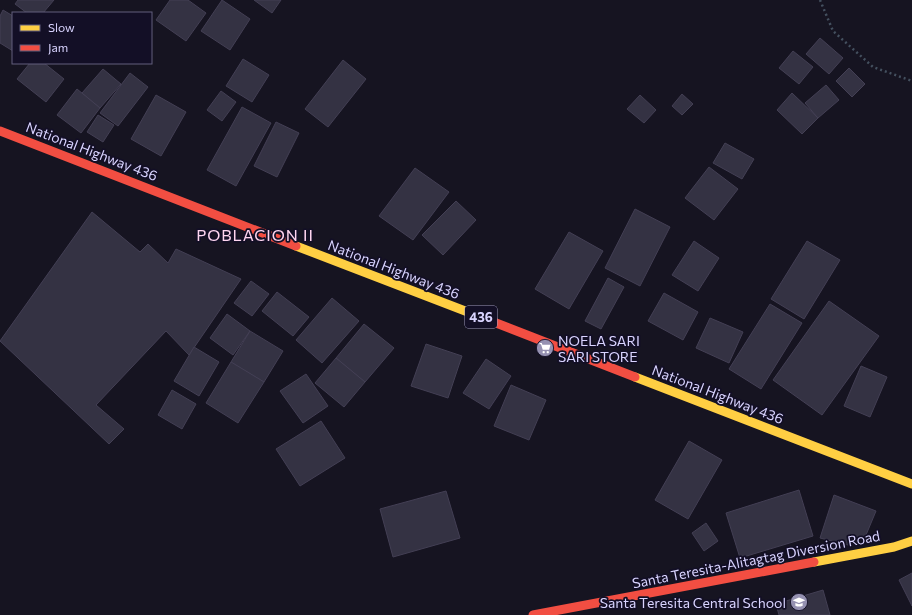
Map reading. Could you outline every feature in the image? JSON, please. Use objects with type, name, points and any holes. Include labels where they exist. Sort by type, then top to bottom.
[{"type":"main road","name":"National Highway 436","points":[[0,131],[912,484]]},
{"type":"main road","name":"Santa Teresita-Alitagtag Diversion Road","points":[[533,615],[894,547],[912,541]]},
{"type":"path","points":[[820,0],[833,31],[873,68],[912,81]]},
{"type":"building","points":[[18,0],[54,0],[44,12],[26,12],[15,4]]},
{"type":"building","points":[[170,0],[188,0],[206,13],[186,41],[156,20]]},
{"type":"building","points":[[222,0],[250,19],[230,50],[201,31]]},
{"type":"building","points":[[254,0],[281,0],[272,13]]},
{"type":"building","points":[[3,10],[12,15],[12,50],[0,43],[0,16]]},
{"type":"building","points":[[820,38],[843,58],[829,74],[806,54]]},
{"type":"building","points":[[793,51],[813,67],[799,84],[779,68]]},
{"type":"building","points":[[243,59],[269,75],[252,102],[226,86]]},
{"type":"building","points":[[343,60],[366,79],[328,127],[305,109]]},
{"type":"building","points":[[29,64],[45,64],[64,79],[46,102],[17,79]]},
{"type":"building","points":[[849,68],[865,84],[852,97],[836,81]]},
{"type":"building","points":[[103,69],[121,84],[100,108],[82,93]]},
{"type":"building","points":[[130,73],[148,87],[118,126],[100,113]]},
{"type":"building","points":[[826,85],[839,100],[818,118],[805,103]]},
{"type":"building","points":[[77,89],[100,108],[81,133],[57,115]]},
{"type":"building","points":[[221,91],[236,102],[222,121],[207,110]]},
{"type":"building","points":[[792,93],[818,118],[802,134],[777,110]]},
{"type":"building","points":[[682,94],[693,104],[682,115],[672,106]]},
{"type":"building","points":[[156,95],[186,112],[161,156],[131,139]]},
{"type":"building","points":[[640,95],[656,110],[644,123],[627,109]]},
{"type":"building","points":[[242,107],[271,123],[236,186],[207,170]]},
{"type":"building","points":[[98,115],[114,125],[103,142],[87,132]]},
{"type":"building","points":[[276,122],[299,133],[277,177],[254,166]]},
{"type":"building","points":[[725,143],[754,159],[742,179],[713,163]]},
{"type":"building","points":[[709,167],[738,189],[714,220],[685,198]]},
{"type":"building","points":[[415,168],[449,192],[413,240],[379,216]]},
{"type":"building","points":[[456,201],[476,220],[443,255],[422,235]]},
{"type":"building","points":[[635,209],[670,227],[640,286],[605,268]]},
{"type":"building","points":[[92,212],[140,252],[148,244],[168,263],[176,249],[241,279],[189,355],[166,331],[96,405],[124,429],[109,444],[0,341]]},
{"type":"building","points":[[569,232],[603,251],[569,309],[535,289]]},
{"type":"building","points":[[694,241],[719,258],[698,291],[672,275]]},
{"type":"building","points":[[807,241],[840,260],[804,319],[771,299]]},
{"type":"building","points":[[608,278],[624,287],[601,329],[585,321]]},
{"type":"building","points":[[251,281],[269,294],[252,316],[234,303]]},
{"type":"building","points":[[277,292],[309,317],[293,336],[262,311]]},
{"type":"building","points":[[664,293],[698,312],[683,340],[648,321]]},
{"type":"building","points":[[332,298],[359,321],[322,363],[296,340]]},
{"type":"building","points":[[829,301],[879,336],[822,415],[773,380]]},
{"type":"building","points":[[770,304],[802,323],[761,389],[729,369]]},
{"type":"building","points":[[227,314],[250,331],[233,355],[210,338]]},
{"type":"building","points":[[710,318],[743,332],[729,363],[696,348]]},
{"type":"building","points":[[364,324],[394,348],[365,382],[336,358]]},
{"type":"building","points":[[250,331],[283,351],[264,382],[231,362]]},
{"type":"building","points":[[426,344],[462,356],[448,398],[411,386]]},
{"type":"building","points":[[194,347],[219,362],[199,396],[174,381]]},
{"type":"building","points":[[336,358],[365,382],[344,407],[315,383]]},
{"type":"building","points":[[486,359],[511,376],[489,409],[463,393]]},
{"type":"building","points":[[231,362],[264,382],[238,423],[206,403]]},
{"type":"building","points":[[861,366],[887,377],[870,417],[844,406]]},
{"type":"building","points":[[306,374],[328,406],[303,423],[280,391]]},
{"type":"building","points":[[511,385],[546,400],[529,440],[494,426]]},
{"type":"building","points":[[172,390],[196,404],[182,429],[158,415]]},
{"type":"building","points":[[321,421],[345,458],[300,486],[276,449]]},
{"type":"building","points":[[689,441],[722,460],[688,519],[655,500]]},
{"type":"building","points":[[799,490],[813,536],[740,558],[726,513]]},
{"type":"building","points":[[446,491],[460,538],[393,557],[380,509]]},
{"type":"building","points":[[834,495],[876,511],[866,535],[848,545],[820,538]]},
{"type":"building","points":[[706,523],[718,541],[704,551],[692,533]]},
{"type":"building","points":[[912,573],[912,606],[899,580]]},
{"type":"building","points":[[823,590],[830,615],[779,615],[776,604]]},
{"type":"traffic: slow","points":[[296,246],[473,314]]},
{"type":"traffic: slow","points":[[635,377],[912,484]]},
{"type":"traffic: slow","points":[[814,562],[894,547],[912,541]]},
{"type":"traffic: jam","points":[[0,131],[296,246]]},
{"type":"traffic: jam","points":[[473,314],[635,377]]},
{"type":"traffic: jam","points":[[533,615],[814,562]]},
{"type":"place","name":"NOELA SARI SARI STORE","points":[[545,348]]},
{"type":"place","name":"Santa Teresita Central School","points":[[799,602]]},
{"type":"district","name":"POBLACION II","points":[[255,234]]}]
